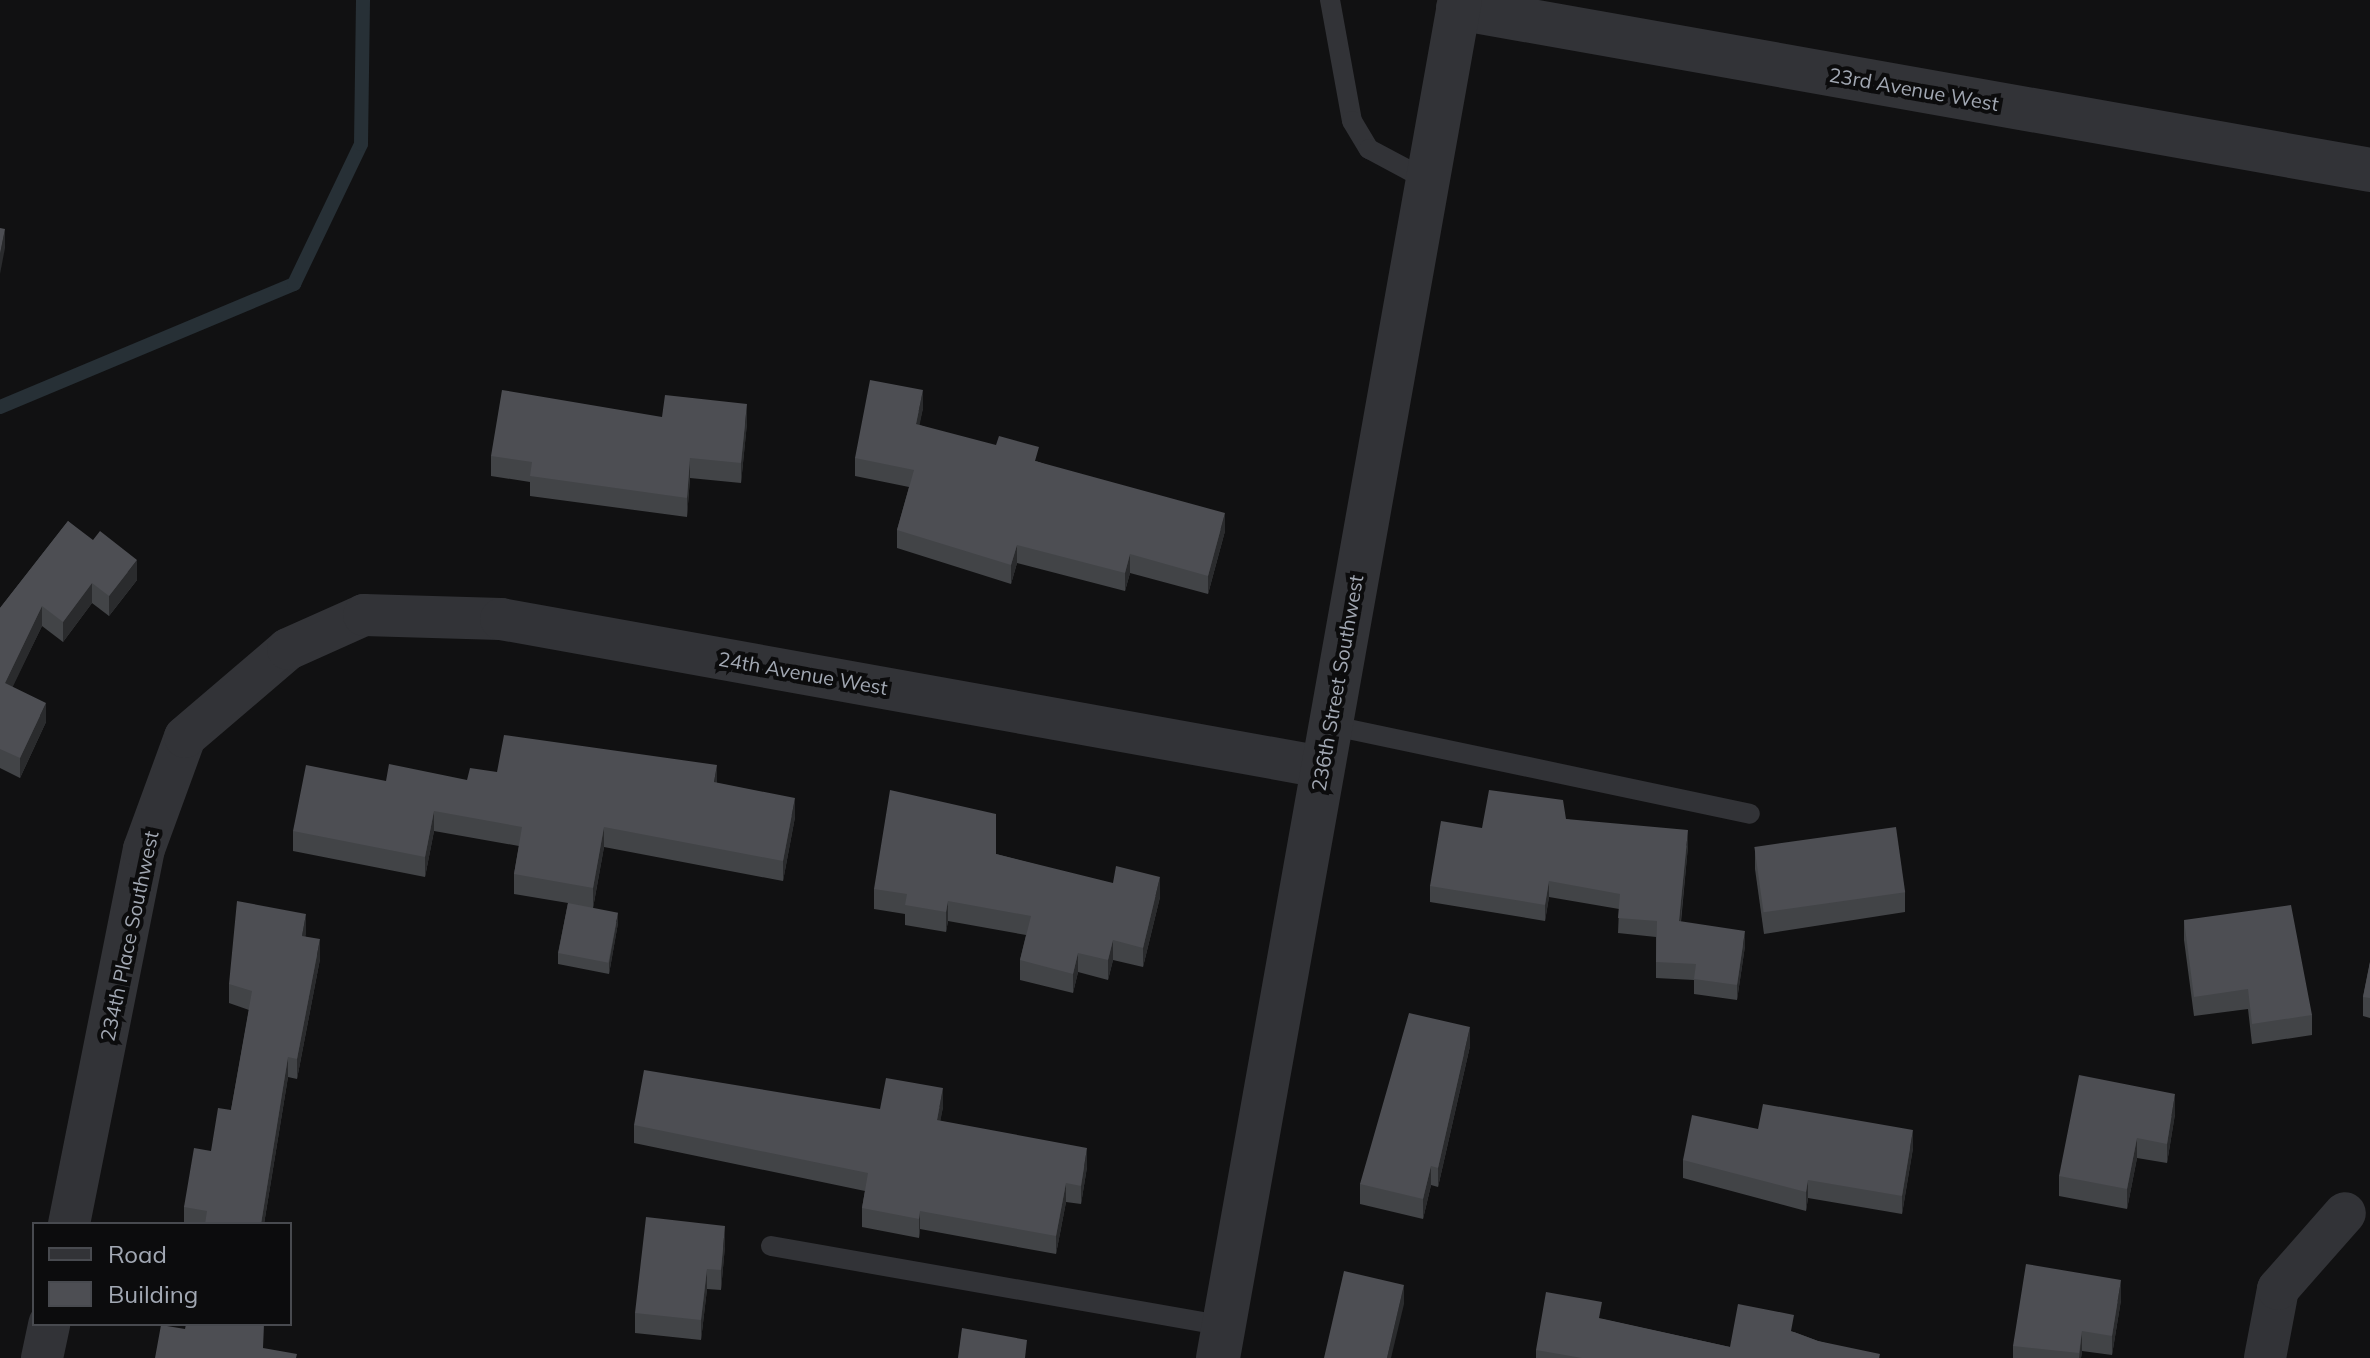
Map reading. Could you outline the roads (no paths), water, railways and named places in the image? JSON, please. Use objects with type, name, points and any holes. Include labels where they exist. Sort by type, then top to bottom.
[{"type":"street","name":"236th Street Southwest","points":[[1220,1342],[1459,4]]},
{"type":"street","name":"23rd Avenue West","points":[[1459,4],[2370,170]]},
{"type":"street","name":"24th Avenue West","points":[[288,649],[364,615],[501,619],[1322,767]]},
{"type":"street","name":"234th Place Southwest","points":[[69,1222],[144,849],[185,737],[288,649]]},
{"type":"street","points":[[2265,1358],[2278,1289],[2345,1213]]},
{"type":"street","points":[[42,1358],[49,1326]]},
{"type":"lane","points":[[1330,0],[1352,121],[1369,149],[1427,180]]},
{"type":"lane","points":[[1329,725],[1750,814]]},
{"type":"lane","points":[[771,1246],[1220,1342]]},
{"type":"waterway","points":[[0,407],[294,284],[361,144],[363,0]]}]
